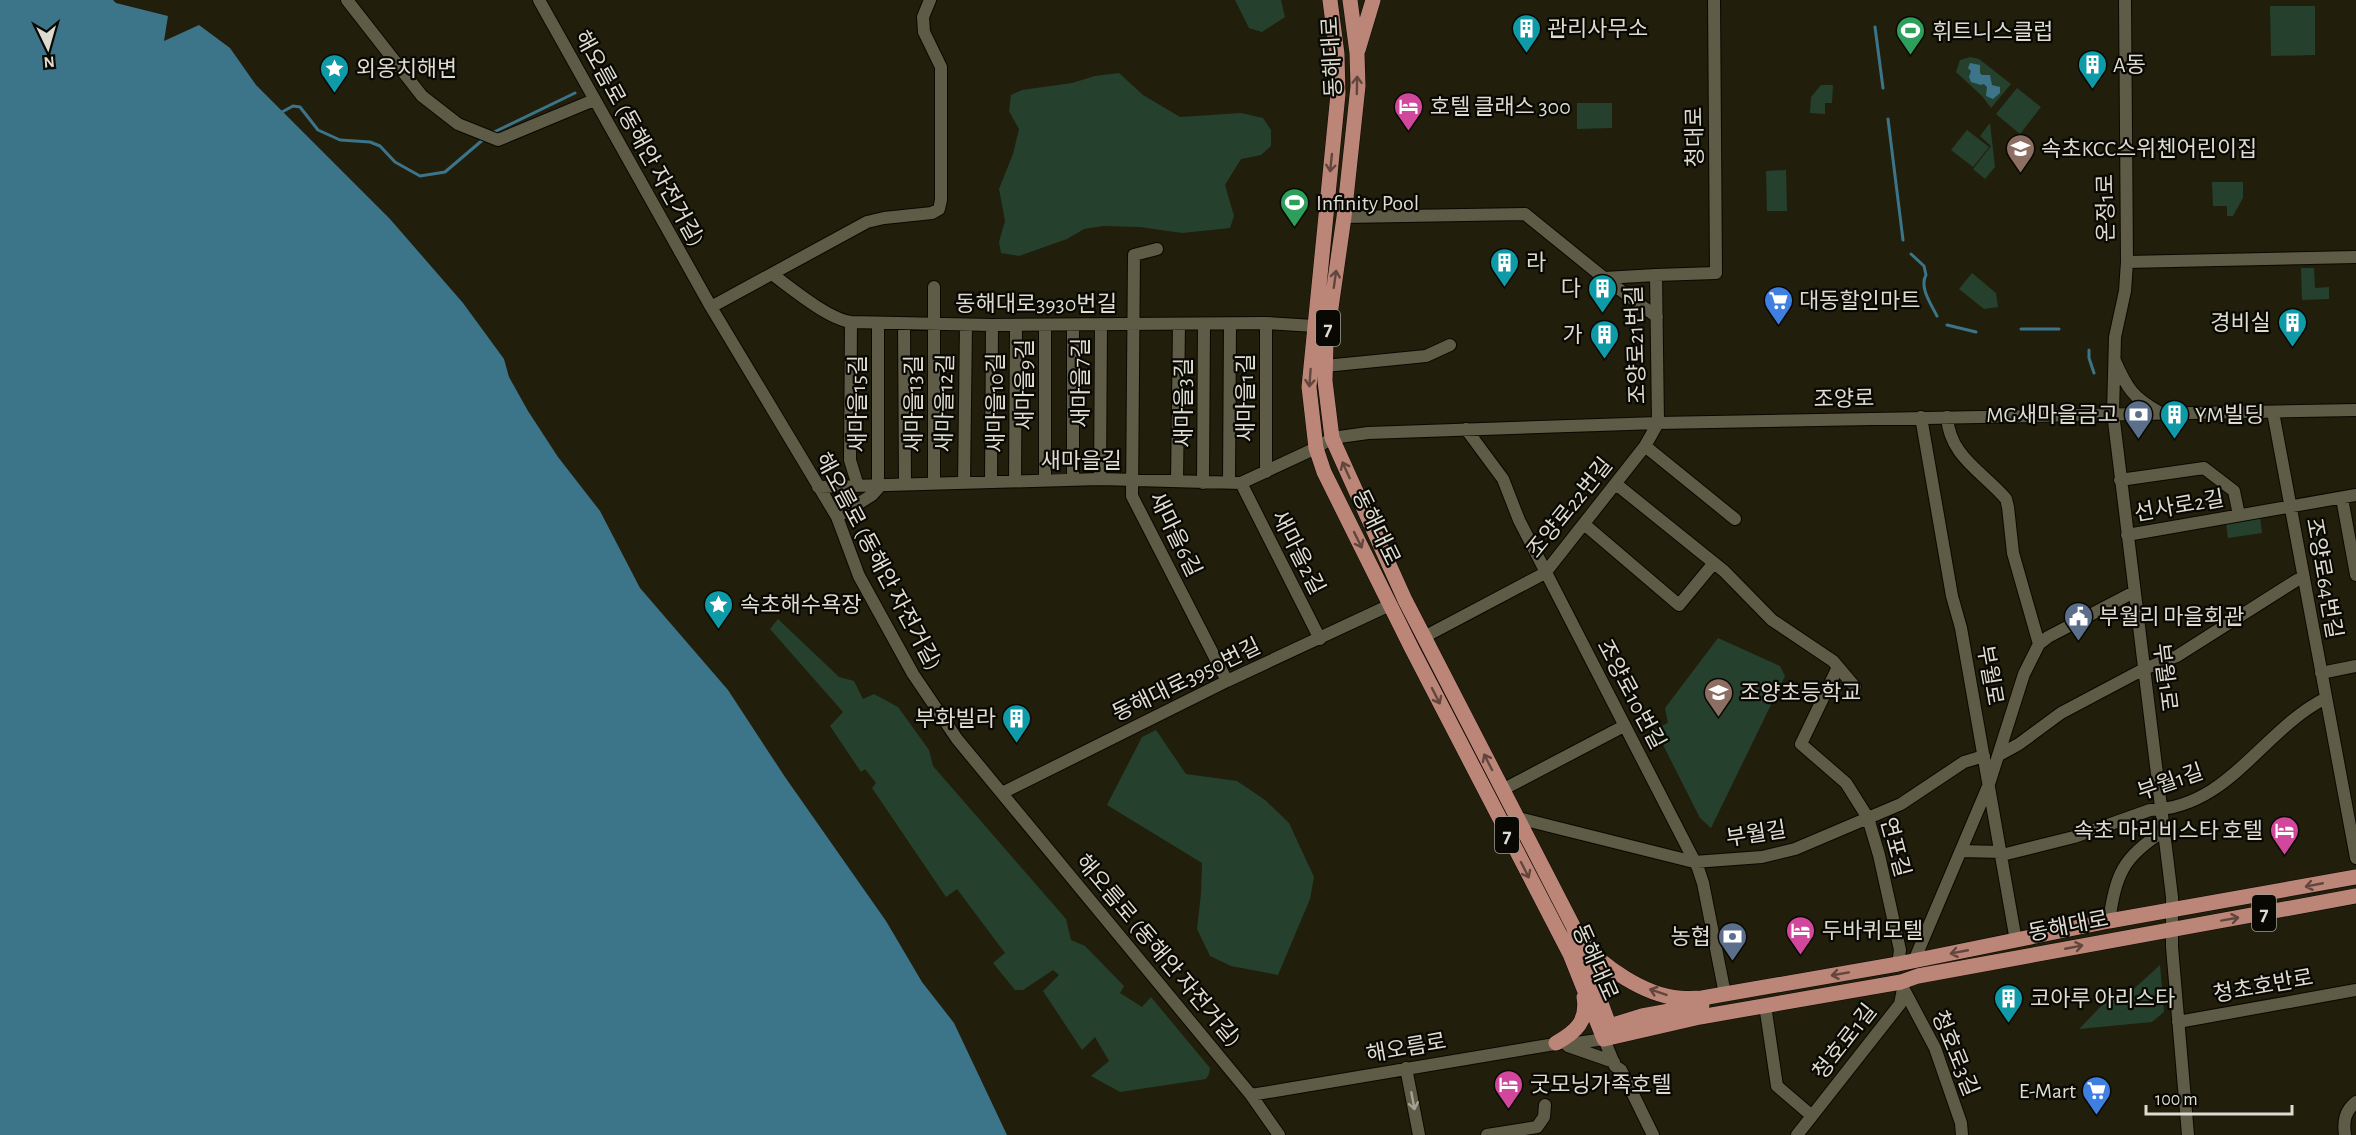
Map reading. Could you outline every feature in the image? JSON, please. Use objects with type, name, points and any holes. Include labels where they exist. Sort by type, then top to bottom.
[{"type":"main road","name":"동해대로","points":[[1330,0],[1337,54],[1338,94],[1309,387],[1316,448],[1324,472],[1390,605],[1570,954],[1607,1032]]},
{"type":"main road","name":"동해대로","points":[[1350,0],[1357,53],[1357,95],[1325,366],[1332,438],[1405,600],[1573,926],[1593,956],[1656,993],[1678,998],[1702,998],[1914,961],[2109,921],[2356,878]]},
{"type":"main road","points":[[1357,53],[1373,0]]},
{"type":"main road","points":[[1410,644],[1424,637]]},
{"type":"main road","name":"동해대로","points":[[1607,1032],[1766,1005],[1902,986],[1928,974],[2356,896]]},
{"type":"main road","name":"동해대로","points":[[1573,926],[1607,1032]]},
{"type":"main road","points":[[1898,964],[1902,986]]},
{"type":"main road","points":[[1562,1043],[1585,1016],[1583,985]]},
{"type":"main road","name":"동해대로","points":[[1607,1032],[1642,1016],[1739,998],[1777,985]]},
{"type":"street","points":[[347,0],[422,96],[458,124],[498,140],[594,100]]},
{"type":"street","name":"해오름로 (동해안 자전거길)","points":[[539,0],[711,307],[837,517],[860,576],[913,674],[957,739],[1251,1095]]},
{"type":"street","points":[[711,307],[867,222],[932,213],[939,209],[941,67],[924,32],[923,17],[930,0]]},
{"type":"street","name":"청대로","points":[[1656,275],[1716,273],[1714,0]]},
{"type":"street","name":"온정1로","points":[[2113,414],[2116,330],[2125,291],[2127,262],[2125,0]]},
{"type":"street","name":"조양로21번길","points":[[1344,217],[1525,214],[1604,278],[1656,275],[1658,423]]},
{"type":"street","name":"새마을6길","points":[[1157,249],[1134,255],[1132,496],[1227,681]]},
{"type":"street","points":[[2127,262],[2356,257]]},
{"type":"street","name":"동해대로3930번길","points":[[772,274],[826,312],[851,322],[933,325],[1266,323],[1314,327]]},
{"type":"street","points":[[1604,278],[1657,317]]},
{"type":"street","name":"새마을13길","points":[[934,287],[934,483]]},
{"type":"street","points":[[851,322],[850,460],[858,486]]},
{"type":"street","name":"새마을15길","points":[[878,322],[880,485]]},
{"type":"street","name":"새마을1길","points":[[1266,323],[1266,472]]},
{"type":"street","points":[[903,324],[905,484]]},
{"type":"street","name":"새마을7길","points":[[1100,479],[1101,324]]},
{"type":"street","points":[[1177,481],[1179,324]]},
{"type":"street","name":"새마을3길","points":[[1203,483],[1204,324]]},
{"type":"street","name":"새마을2길","points":[[1230,324],[1235,483],[1320,639]]},
{"type":"street","name":"새마을12길","points":[[964,482],[966,325]]},
{"type":"street","points":[[991,482],[992,325]]},
{"type":"street","name":"새마을10길","points":[[1015,481],[1016,325]]},
{"type":"street","name":"새마을9길","points":[[1044,480],[1045,325]]},
{"type":"street","points":[[1074,325],[1074,480]]},
{"type":"street","points":[[1325,366],[1426,356],[1450,345]]},
{"type":"street","points":[[2114,357],[2132,393],[2140,402],[2160,413]]},
{"type":"street","name":"조양로","points":[[1332,438],[1368,433],[1658,423],[2356,410]]},
{"type":"street","name":"조양로64번길","points":[[2273,412],[2326,699],[2351,804],[2356,858]]},
{"type":"street","name":"부월1로","points":[[2113,414],[2173,910],[2172,947],[2188,1135]]},
{"type":"street","name":"부월로","points":[[1921,417],[2016,941]]},
{"type":"street","points":[[1947,417],[1948,432],[1956,448],[2006,499],[2013,553],[2039,644]]},
{"type":"street","name":"조양로22번길","points":[[1424,637],[1545,573],[1645,446],[1658,423]]},
{"type":"street","name":"조양로10번길","points":[[1466,429],[1503,479],[1519,520],[1545,573],[1694,862],[1703,883],[1725,993]]},
{"type":"street","name":"새마을길","points":[[818,487],[1100,479],[1235,483],[1266,472],[1332,438]]},
{"type":"street","points":[[1645,446],[1735,519]]},
{"type":"street","name":"선사로2길","points":[[2120,480],[2204,468],[2234,490],[2240,515]]},
{"type":"street","points":[[1616,484],[1724,571],[1772,620],[1833,661],[1855,687]]},
{"type":"street","points":[[837,517],[872,495],[880,485]]},
{"type":"street","name":"선사로2길","points":[[2127,536],[2356,495]]},
{"type":"street","points":[[2342,498],[2356,575]]},
{"type":"street","points":[[1584,524],[1679,605],[1713,564]]},
{"type":"street","points":[[1999,755],[2019,744],[2061,713],[2144,669],[2177,657],[2297,580],[2304,578]]},
{"type":"street","points":[[1914,961],[1989,784],[2025,674],[2039,644],[2048,637],[2134,592]]},
{"type":"street","name":"동해대로3950번길","points":[[1002,794],[1227,681],[1390,605]]},
{"type":"street","points":[[2321,673],[2356,666]]},
{"type":"street","name":"연포길","points":[[1838,667],[1801,744],[1846,783],[1868,818],[1879,855],[1900,950],[1898,964]]},
{"type":"street","name":"부월1길","points":[[1960,851],[2001,854],[2074,837],[2150,810],[2161,810],[2190,801],[2226,782],[2260,752],[2278,731],[2326,699]]},
{"type":"street","points":[[1502,790],[1624,726]]},
{"type":"street","name":"부월길","points":[[1518,818],[1694,862],[1762,857],[1796,849],[1901,804],[1964,762],[1984,756]]},
{"type":"street","name":"부월1길","points":[[2109,921],[2114,890],[2121,870],[2140,849],[2164,831]]},
{"type":"street","name":"청호로1길","points":[[1797,1135],[1900,1004],[1902,986]]},
{"type":"street","name":"청호로3길","points":[[1902,986],[1935,1048],[1961,1124],[1962,1135]]},
{"type":"street","name":"청초호반로","points":[[2178,1022],[2356,990]]},
{"type":"street","name":"청호로1길","points":[[1766,1005],[1777,1086],[1812,1116]]},
{"type":"street","points":[[1607,1032],[1622,1063],[1617,1066]]},
{"type":"street","name":"해오름로","points":[[1251,1095],[1562,1043],[1575,1036],[1607,1032]]},
{"type":"street","points":[[1562,1043],[1617,1066],[1653,1135]]},
{"type":"street","points":[[1406,1068],[1419,1135]]},
{"type":"street","points":[[1251,1095],[1266,1123],[1266,1135]]},
{"type":"street","points":[[1251,1095],[1279,1135]]},
{"type":"street","points":[[2345,1135],[2344,1119],[2349,1108],[2356,1102]]},
{"type":"street","points":[[1487,1135],[1536,1126],[1545,1117],[1545,1105]]},
{"type":"green space","points":[[1235,0],[1281,0],[1285,17],[1262,32],[1249,28]]},
{"type":"green space","points":[[2270,6],[2315,6],[2315,55],[2271,56]]},
{"type":"green space","points":[[1970,57],[1979,59],[2011,84],[1991,108],[1982,96],[1956,72],[1960,60]]},
{"type":"green space","points":[[1119,73],[1143,95],[1180,117],[1241,113],[1263,118],[1271,130],[1271,146],[1261,155],[1241,159],[1225,185],[1234,216],[1230,228],[1182,233],[1140,227],[1103,226],[1084,229],[1067,239],[1019,256],[1001,253],[999,242],[1005,221],[999,189],[1013,154],[1019,129],[1009,111],[1011,95],[1022,90]]},
{"type":"green space","points":[[1821,85],[1833,85],[1832,103],[1825,103],[1825,114],[1810,113],[1811,97]]},
{"type":"green space","points":[[2017,88],[2041,107],[2020,134],[1996,114]]},
{"type":"green space","points":[[1577,103],[1612,103],[1612,128],[1577,129]]},
{"type":"green space","points":[[1990,123],[1995,167],[1985,179],[1973,169],[1991,146],[1980,136]]},
{"type":"green space","points":[[1967,130],[1989,147],[1973,167],[1951,150]]},
{"type":"green space","points":[[1786,170],[1787,211],[1767,211],[1766,171]]},
{"type":"green space","points":[[2212,182],[2243,182],[2243,198],[2233,216],[2227,216],[2227,206],[2213,206]]},
{"type":"green space","points":[[2301,268],[2314,268],[2315,288],[2329,287],[2329,299],[2302,300]]},
{"type":"green space","points":[[1972,273],[1996,293],[1998,307],[1984,309],[1959,289]]},
{"type":"green space","points":[[2260,517],[2262,533],[2228,538],[2226,523]]},
{"type":"green space","points":[[778,619],[839,677],[854,681],[863,699],[874,694],[898,707],[929,750],[933,766],[1066,919],[1071,940],[1085,946],[1124,986],[1120,993],[1142,1007],[1151,997],[1210,1068],[1206,1079],[1120,1092],[1091,1076],[1109,1061],[1095,1037],[1082,1050],[1043,991],[1059,975],[1053,970],[1023,990],[1015,990],[993,963],[1005,953],[957,889],[946,897],[872,788],[876,783],[865,769],[861,772],[830,726],[843,712],[770,629]]},
{"type":"green space","points":[[1718,638],[1780,666],[1785,676],[1711,828],[1700,818],[1655,729],[1668,723],[1665,708]]},
{"type":"green space","points":[[1156,730],[1186,774],[1237,781],[1265,800],[1289,823],[1314,877],[1310,899],[1278,975],[1231,966],[1210,956],[1197,929],[1202,863],[1107,805],[1142,737]]},
{"type":"green space","points":[[2160,965],[2164,1012],[2152,1022],[2079,1029],[2110,997],[2114,1000],[2125,997]]},
{"type":"water","points":[[0,0],[113,0],[116,3],[168,16],[164,41],[199,25],[230,48],[256,85],[390,219],[463,303],[504,359],[509,377],[528,411],[558,457],[600,511],[640,588],[728,690],[785,777],[886,921],[922,982],[954,1023],[1007,1135],[0,1135]]},
{"type":"water","points":[[1970,63],[1980,65],[1980,73],[1990,75],[1992,85],[2000,87],[2000,93],[1993,99],[1986,96],[1987,87],[1984,84],[1971,82],[1969,77],[1971,71],[1968,68]]},
{"type":"waterway","points":[[1875,27],[1883,88]]},
{"type":"waterway","points":[[490,134],[575,93]]},
{"type":"waterway","points":[[282,112],[293,106],[300,107],[318,130],[340,140],[370,142],[380,146],[395,162],[420,176],[445,172],[485,138]]},
{"type":"waterway","points":[[1888,119],[1903,240]]},
{"type":"waterway","points":[[1911,254],[1924,266],[1925,290],[1937,316]]},
{"type":"waterway","points":[[1947,325],[1976,332]]},
{"type":"waterway","points":[[2021,329],[2059,329]]},
{"type":"waterway","points":[[2089,350],[2094,373]]},
{"type":"place","name":"관리사무소","points":[[1526,54]]},
{"type":"place","name":"휘트니스클럽","points":[[1911,56]]},
{"type":"place","name":"A동","points":[[2092,90]]},
{"type":"place","name":"외옹치해변","points":[[335,94]]},
{"type":"place","name":"호텔 클래스 300","points":[[1409,132]]},
{"type":"place","name":"속초KCC스위첸어린이집","points":[[2020,174]]},
{"type":"place","name":"Infinity Pool","points":[[1295,228]]},
{"type":"place","name":"라","points":[[1505,288]]},
{"type":"place","name":"다","points":[[1602,314]]},
{"type":"place","name":"대동할인마트","points":[[1778,326]]},
{"type":"place","name":"경비실","points":[[2292,348]]},
{"type":"place","name":"가","points":[[1604,360]]},
{"type":"place","name":"MG새마을금고","points":[[2139,440]]},
{"type":"place","name":"YM빌딩","points":[[2174,440]]},
{"type":"place","name":"속초해수욕장","points":[[719,630]]},
{"type":"place","name":"부월리 마을회관","points":[[2078,642]]},
{"type":"place","name":"조양초등학교","points":[[1719,718]]},
{"type":"place","name":"부화빌라","points":[[1017,744]]},
{"type":"place","name":"속초 마리비스타 호텔","points":[[2284,856]]},
{"type":"place","name":"두바퀴모텔","points":[[1801,956]]},
{"type":"place","name":"농협","points":[[1732,962]]},
{"type":"place","name":"코아루 아리스타","points":[[2009,1024]]},
{"type":"place","name":"굿모닝가족호텔","points":[[1509,1110]]},
{"type":"place","name":"E-Mart","points":[[2097,1116]]}]
